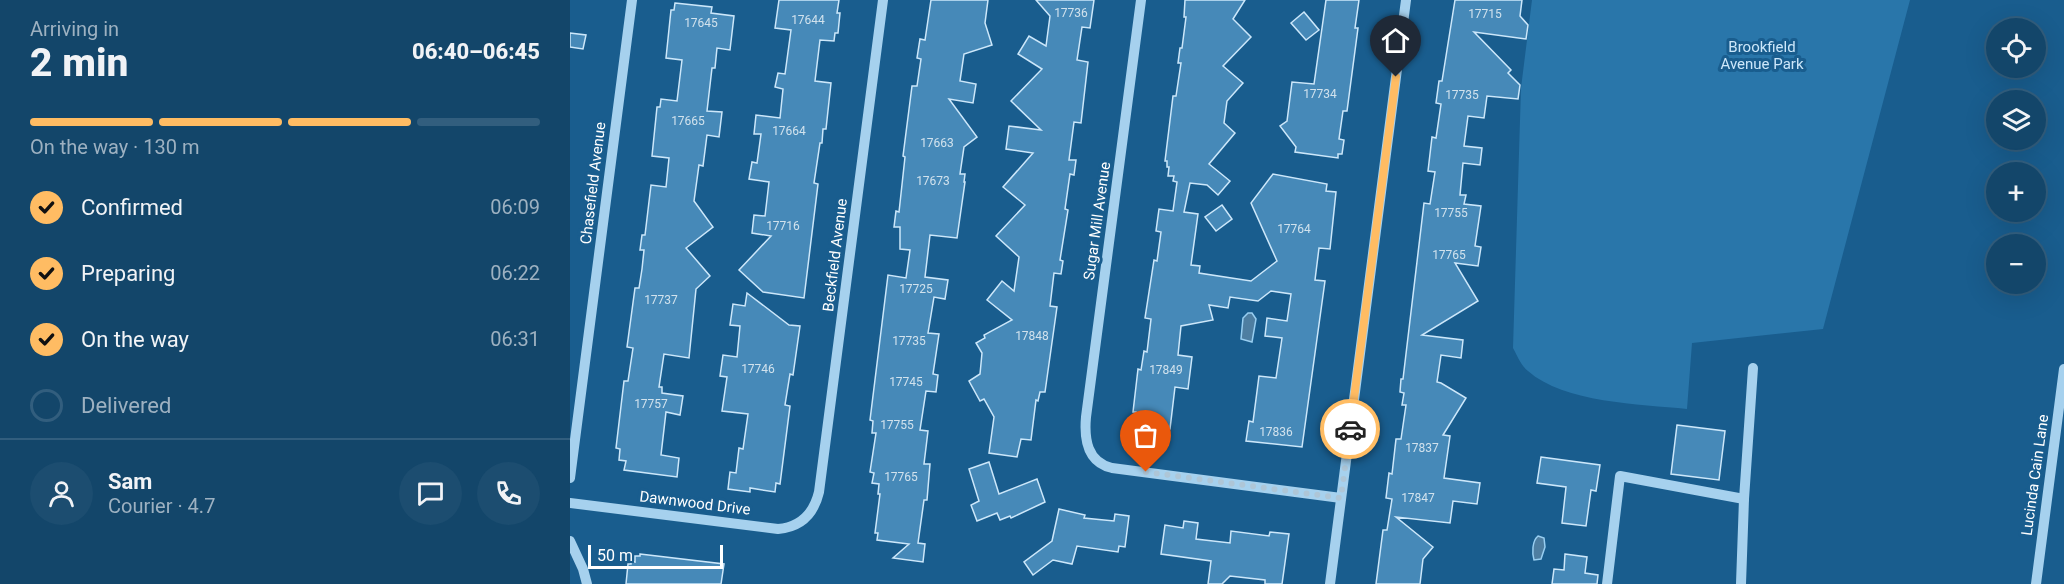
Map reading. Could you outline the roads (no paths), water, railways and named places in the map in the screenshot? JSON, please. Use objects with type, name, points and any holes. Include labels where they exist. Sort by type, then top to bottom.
[{"type":"street","name":"Chasefield Avenue","points":[[570,478],[632,0]]},
{"type":"street","name":"Beckfield Avenue","points":[[812,512],[819,492],[883,0]]},
{"type":"street","name":"Sugar Mill Avenue","points":[[1141,0],[1086,417],[1087,446],[1098,463],[1112,468],[1341,498]]},
{"type":"street","points":[[1330,584],[1406,0]]},
{"type":"street","points":[[1741,584],[1753,368]]},
{"type":"street","name":"Lucinda Cain Lane","points":[[2036,584],[2064,369]]},
{"type":"street","points":[[1606,584],[1620,476],[1744,499]]},
{"type":"street","name":"Dawnwood Drive","points":[[570,502],[778,528],[795,525],[812,512]]},
{"type":"street","points":[[570,541],[587,584]]},
{"type":"park label","name":"Brookfield Avenue Park","points":[[1762,56]]}]
